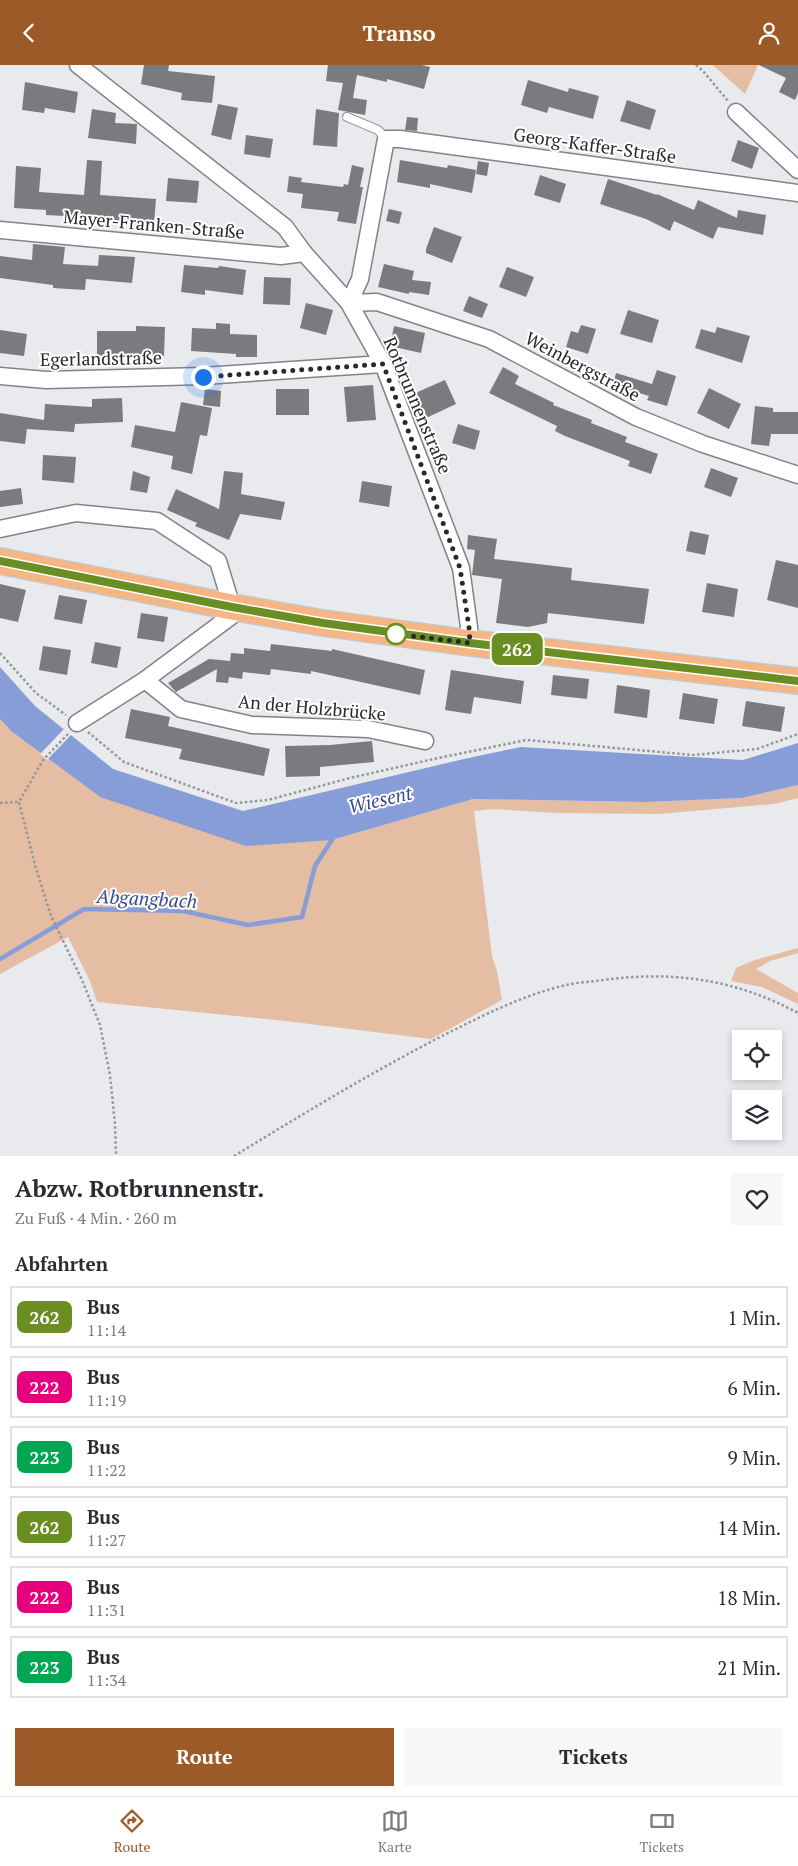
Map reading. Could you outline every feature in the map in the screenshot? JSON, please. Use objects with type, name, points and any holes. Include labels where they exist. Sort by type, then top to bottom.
[{"type":"main road","points":[[0,561],[236,608],[323,623],[470,643],[798,681]]},
{"type":"street","name":"Rotbrunnenstraße","points":[[78,65],[285,227],[304,253],[349,303],[383,364],[460,568],[470,643]]},
{"type":"street","points":[[736,112],[798,170]]},
{"type":"street","points":[[349,303],[360,279],[386,139]]},
{"type":"street","name":"Georg-Kaffer-Straße","points":[[386,139],[798,193]]},
{"type":"street","name":"Mayer-Franken-Straße","points":[[0,230],[281,256],[304,253]]},
{"type":"street","name":"Weinbergstraße","points":[[349,303],[377,302],[489,339],[636,417],[703,444],[798,475]]},
{"type":"street","name":"Egerlandstraße","points":[[0,376],[46,380],[203,377],[383,364]]},
{"type":"street","points":[[0,529],[76,513],[157,521],[218,561],[236,608],[146,680],[74,727]]},
{"type":"street","name":"An der Holzbrücke","points":[[146,680],[181,709],[252,725],[368,729],[425,741]]},
{"type":"lane","points":[[347,117],[378,130],[386,139]]},
{"type":"path","points":[[696,65],[736,112]]},
{"type":"path","points":[[0,653],[36,693],[74,727],[124,762],[236,803],[268,800],[350,778],[527,740],[692,755],[756,749],[798,734]]},
{"type":"path","points":[[74,727],[43,760],[19,802],[35,865],[51,916],[64,939],[82,979],[100,1025],[110,1075],[116,1156]]},
{"type":"path","points":[[0,803],[19,802]]},
{"type":"path","points":[[234,1156],[358,1080],[497,1009],[563,985],[627,976],[694,977],[743,989],[798,1013]]},
{"type":"shaded area","points":[[713,65],[758,65],[745,94]]},
{"type":"shaded area","points":[[0,719],[11,731],[100,797],[332,840],[473,799],[645,802],[742,798],[798,785],[798,798],[774,804],[659,814],[557,813],[494,809],[474,811],[492,956],[497,971],[502,1000],[431,1039],[277,1020],[97,1002],[90,981],[68,937],[0,974]]},
{"type":"shaded area","points":[[798,948],[798,953],[770,961],[756,969],[798,993],[798,1004],[762,987],[731,981],[736,968],[755,960]]},
{"type":"water","name":"Wiesent","points":[[0,667],[35,706],[113,769],[243,811],[521,747],[743,760],[798,743],[798,785],[742,798],[645,802],[473,799],[332,840],[246,846],[100,797],[11,731],[0,719]]},
{"type":"pier","points":[[64,729],[71,735],[47,760],[40,754]]},
{"type":"building","points":[[144,65],[169,65],[168,71],[215,76],[212,103],[181,100],[182,93],[141,84]]},
{"type":"building","points":[[328,65],[422,65],[430,67],[424,89],[387,79],[387,82],[357,75],[353,98],[367,100],[365,115],[338,110],[343,83],[326,81]]},
{"type":"building","points":[[759,65],[798,65],[798,93],[795,100],[779,92],[786,78]]},
{"type":"building","points":[[528,80],[568,92],[569,88],[599,96],[593,119],[549,107],[547,113],[521,105]]},
{"type":"building","points":[[25,82],[78,92],[75,113],[45,108],[44,113],[22,110]]},
{"type":"building","points":[[627,100],[656,110],[650,130],[620,121]]},
{"type":"building","points":[[218,104],[238,108],[231,140],[211,135]]},
{"type":"building","points":[[92,109],[116,113],[115,123],[137,124],[136,144],[88,138]]},
{"type":"building","points":[[316,109],[339,113],[337,147],[313,145]]},
{"type":"building","points":[[407,117],[418,118],[417,131],[405,130]]},
{"type":"building","points":[[246,135],[273,139],[270,158],[244,154]]},
{"type":"building","points":[[738,140],[759,148],[752,169],[731,161]]},
{"type":"building","points":[[87,160],[102,161],[100,195],[156,199],[154,224],[46,215],[46,210],[14,208],[16,166],[41,168],[39,192],[84,195]]},
{"type":"building","points":[[400,160],[447,168],[448,165],[476,170],[472,193],[430,184],[430,188],[397,182]]},
{"type":"building","points":[[478,161],[489,163],[487,176],[476,174]]},
{"type":"building","points":[[352,165],[364,168],[360,187],[363,187],[356,224],[337,221],[339,212],[301,208],[303,194],[287,192],[289,176],[302,178],[301,182],[343,187],[344,184],[348,185]]},
{"type":"building","points":[[540,175],[566,184],[560,203],[534,195]]},
{"type":"building","points":[[168,178],[199,181],[197,203],[166,201]]},
{"type":"building","points":[[608,179],[657,194],[694,210],[698,200],[737,218],[738,210],[766,215],[763,235],[718,227],[713,239],[674,221],[670,231],[646,219],[600,204]]},
{"type":"building","points":[[389,209],[402,212],[399,224],[386,221]]},
{"type":"building","points":[[434,227],[462,237],[452,263],[426,253]]},
{"type":"building","points":[[33,244],[65,247],[63,264],[98,266],[99,255],[135,257],[132,283],[86,279],[85,290],[53,288],[53,285],[0,278],[0,256],[32,260]]},
{"type":"building","points":[[384,264],[414,271],[412,280],[431,282],[429,295],[409,292],[409,294],[378,287]]},
{"type":"building","points":[[184,265],[218,268],[219,266],[246,270],[243,295],[205,290],[205,295],[181,292]]},
{"type":"building","points":[[507,267],[534,277],[526,297],[499,287]]},
{"type":"building","points":[[264,277],[291,278],[290,305],[263,304]]},
{"type":"building","points":[[469,296],[488,304],[482,318],[463,311]]},
{"type":"building","points":[[306,303],[333,310],[326,335],[300,328]]},
{"type":"building","points":[[628,310],[659,320],[652,343],[620,334]]},
{"type":"building","points":[[216,323],[230,324],[230,334],[257,335],[257,357],[236,357],[236,354],[191,351],[192,328],[216,329]]},
{"type":"building","points":[[581,325],[596,329],[588,354],[566,347],[571,331],[578,333]]},
{"type":"building","points":[[136,326],[165,327],[164,356],[125,354],[125,358],[97,358],[97,331],[136,331]]},
{"type":"building","points":[[394,326],[425,333],[421,353],[390,346]]},
{"type":"building","points":[[717,327],[750,336],[742,363],[695,348],[701,329],[715,333]]},
{"type":"building","points":[[0,330],[27,334],[24,356],[0,353]]},
{"type":"building","points":[[503,367],[519,376],[515,384],[554,403],[553,405],[592,420],[591,423],[627,437],[625,442],[658,454],[651,474],[628,466],[630,461],[555,431],[557,426],[489,393]]},
{"type":"building","points":[[657,370],[676,376],[667,406],[647,400],[649,396],[613,385],[616,373],[652,384]]},
{"type":"building","points":[[445,380],[456,404],[424,419],[413,394]]},
{"type":"building","points":[[373,385],[376,420],[347,422],[344,387]]},
{"type":"building","points":[[709,388],[741,404],[729,429],[697,413]]},
{"type":"building","points":[[205,389],[221,391],[220,407],[203,405]]},
{"type":"building","points":[[276,389],[309,389],[309,415],[276,415]]},
{"type":"building","points":[[122,398],[123,422],[75,424],[74,432],[27,429],[25,444],[0,441],[0,413],[44,420],[45,404],[92,407],[92,399]]},
{"type":"building","points":[[181,402],[212,408],[207,436],[200,435],[192,474],[171,469],[173,456],[131,447],[135,425],[175,432]]},
{"type":"building","points":[[755,406],[773,408],[773,412],[798,412],[798,434],[771,434],[769,446],[751,444]]},
{"type":"building","points":[[458,424],[480,431],[475,450],[452,443]]},
{"type":"building","points":[[43,455],[76,457],[74,483],[42,480]]},
{"type":"building","points":[[711,468],[738,478],[731,497],[704,487]]},
{"type":"building","points":[[133,471],[150,477],[147,493],[130,490]]},
{"type":"building","points":[[224,471],[243,473],[241,494],[285,502],[281,520],[240,514],[229,540],[195,526],[197,523],[167,510],[176,489],[219,509]]},
{"type":"building","points":[[362,481],[392,486],[389,507],[359,502]]},
{"type":"building","points":[[21,488],[23,504],[0,507],[0,491]]},
{"type":"building","points":[[690,531],[709,535],[705,555],[686,551]]},
{"type":"building","points":[[468,535],[497,539],[494,559],[572,568],[571,580],[649,589],[644,624],[548,613],[547,623],[528,627],[496,623],[502,579],[472,575],[475,550],[467,549]]},
{"type":"building","points":[[776,560],[798,565],[798,608],[767,600]]},
{"type":"building","points":[[707,583],[738,589],[734,617],[702,612]]},
{"type":"building","points":[[0,584],[26,590],[18,622],[0,618]]},
{"type":"building","points":[[59,595],[87,600],[82,624],[54,619]]},
{"type":"building","points":[[141,613],[168,617],[164,642],[137,638]]},
{"type":"building","points":[[95,642],[121,647],[117,668],[91,663]]},
{"type":"building","points":[[271,644],[332,651],[332,649],[425,670],[420,695],[311,671],[311,674],[271,669],[270,675],[243,672],[242,679],[229,677],[228,683],[216,682],[217,669],[176,692],[168,683],[209,659],[230,661],[231,653],[244,654],[244,648],[270,651]]},
{"type":"building","points":[[43,646],[71,650],[67,675],[39,670]]},
{"type":"building","points":[[451,670],[524,681],[521,704],[474,697],[471,714],[445,710]]},
{"type":"building","points":[[553,675],[589,679],[587,699],[551,695]]},
{"type":"building","points":[[617,685],[650,690],[647,718],[614,713]]},
{"type":"building","points":[[683,693],[718,699],[714,724],[679,719]]},
{"type":"building","points":[[746,701],[785,707],[781,732],[742,726]]},
{"type":"building","points":[[131,709],[170,717],[168,726],[270,749],[264,776],[179,759],[182,749],[125,738]]},
{"type":"building","points":[[372,741],[374,762],[320,767],[320,776],[286,777],[285,746],[330,745]]},
{"type":"waterway","name":"Abgangbach","points":[[0,959],[84,909],[183,911],[248,925],[302,917],[315,866],[335,835]]},
{"type":"bus line","name":"262","points":[[0,561],[323,623],[470,643],[798,681]]},
{"type":"route","points":[[203,377],[383,364],[460,568],[470,643],[396,634]]}]
